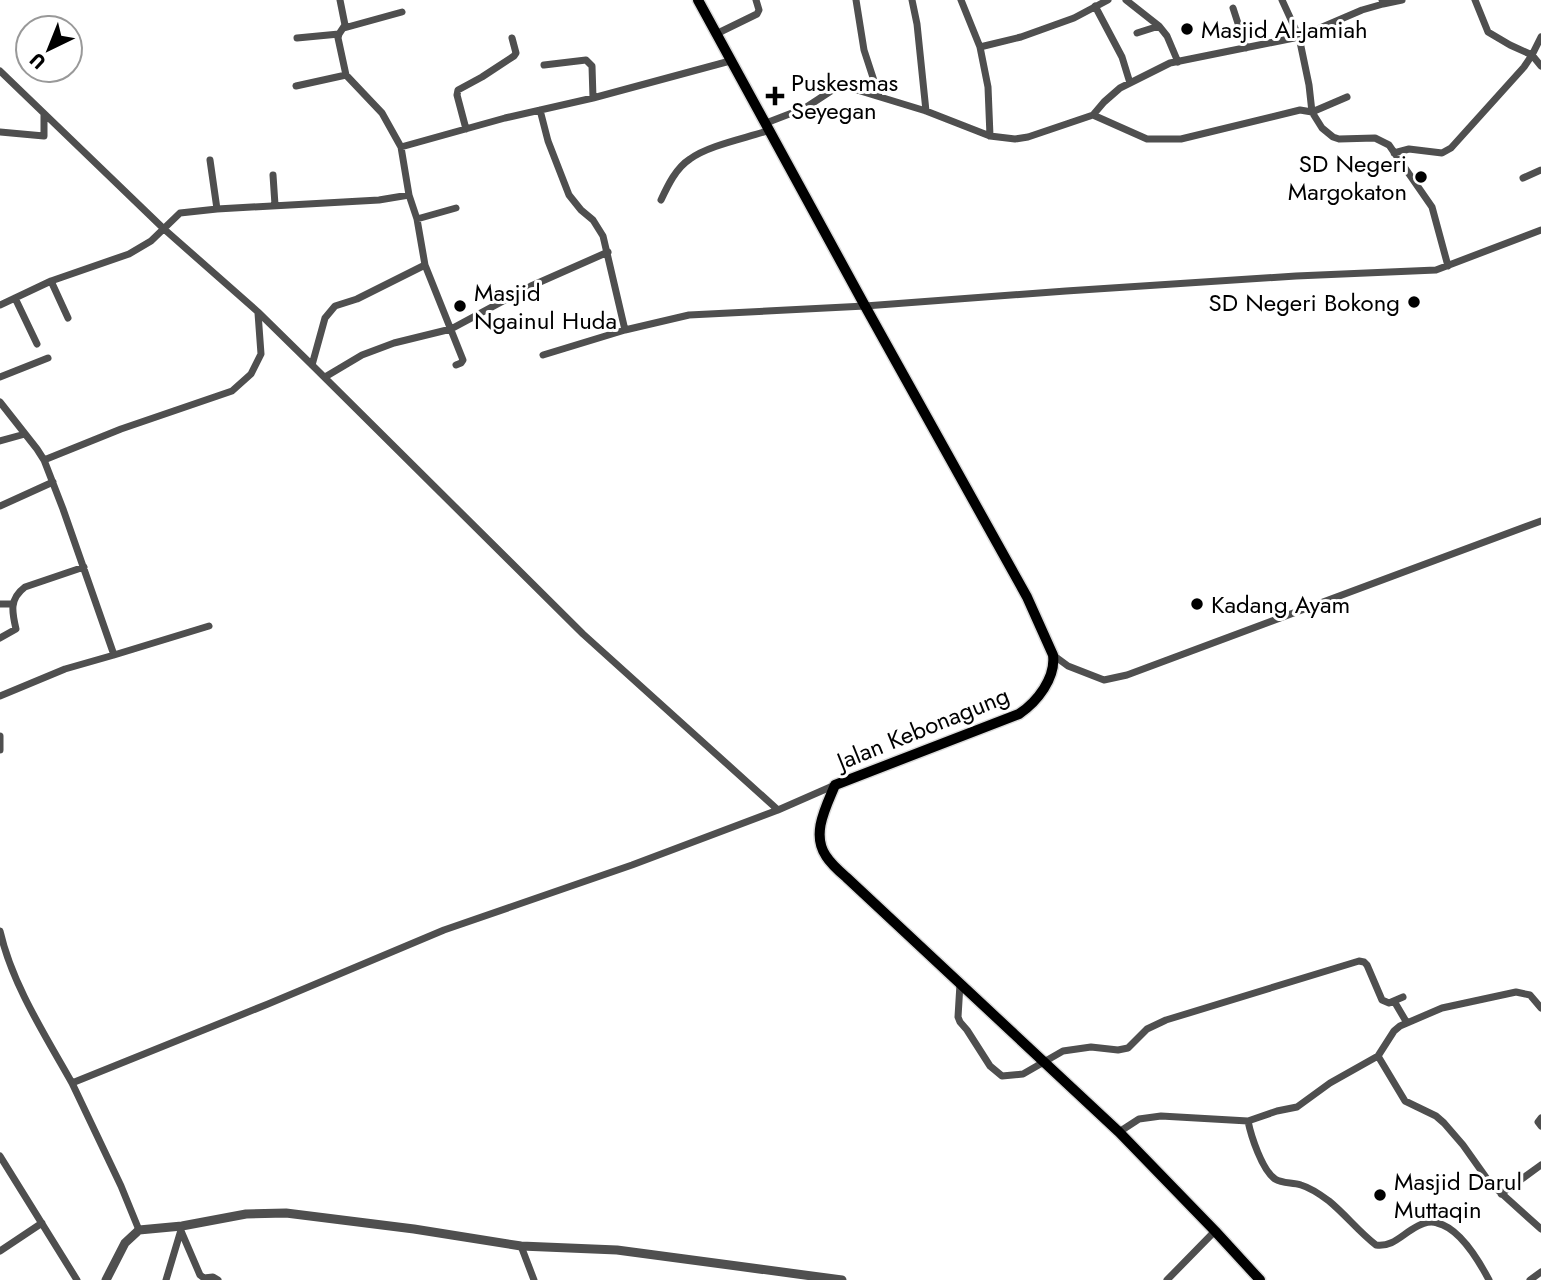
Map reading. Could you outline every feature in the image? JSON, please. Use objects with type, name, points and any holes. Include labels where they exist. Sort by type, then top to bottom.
[{"type":"main road","points":[[698,0],[1027,597],[1053,655]]},
{"type":"main road","name":"Jalan Kebonagung","points":[[1053,655],[1054,662],[1048,681],[1031,705],[1019,714],[835,785],[821,820],[824,854],[1119,1132],[1260,1280]]},
{"type":"street","points":[[340,0],[345,25],[340,46],[346,75],[382,113],[401,147],[425,265],[463,360],[456,365]]},
{"type":"street","points":[[716,34],[757,15],[759,10],[756,0]]},
{"type":"street","points":[[856,0],[864,50],[879,96]]},
{"type":"street","points":[[912,0],[926,111]]},
{"type":"street","points":[[961,0],[980,47],[988,87],[990,135]]},
{"type":"street","points":[[980,47],[1074,18],[1108,0]]},
{"type":"street","points":[[1126,0],[1159,26],[1167,36],[1178,62]]},
{"type":"street","points":[[1282,0],[1299,37],[1312,111],[1318,124],[1339,139],[1375,138],[1385,142],[1432,207],[1448,265]]},
{"type":"street","points":[[661,200],[670,182],[689,159],[768,127],[838,87],[850,87],[879,96],[990,135],[1022,139],[1093,115],[1120,88],[1170,63],[1299,37],[1382,2],[1402,0]]},
{"type":"street","points":[[1475,0],[1489,32],[1532,55],[1541,66]]},
{"type":"street","points":[[1095,6],[1122,57],[1130,83]]},
{"type":"street","points":[[1233,8],[1246,48]]},
{"type":"street","points":[[297,38],[342,31],[402,12]]},
{"type":"street","points":[[1137,33],[1159,26]]},
{"type":"street","points":[[1395,153],[1409,149],[1437,154],[1447,151],[1524,67],[1541,37]]},
{"type":"street","points":[[466,129],[458,90],[482,78],[514,56],[516,53],[512,38]]},
{"type":"street","points":[[544,65],[586,60],[592,66],[593,98]]},
{"type":"street","points":[[401,147],[730,61]]},
{"type":"street","points":[[0,71],[164,229],[258,312],[583,634],[778,810]]},
{"type":"street","points":[[296,86],[346,75]]},
{"type":"street","points":[[1093,115],[1147,139],[1181,139],[1300,110],[1312,111],[1347,97]]},
{"type":"street","points":[[540,110],[548,141],[569,195],[593,220],[603,236],[625,330]]},
{"type":"street","points":[[0,132],[44,136],[44,114]]},
{"type":"street","points":[[210,160],[217,209]]},
{"type":"street","points":[[1523,178],[1541,170]]},
{"type":"street","points":[[273,175],[275,205]]},
{"type":"street","points":[[0,305],[51,281],[129,254],[151,241],[180,214],[217,209],[379,200],[409,195]]},
{"type":"street","points":[[417,219],[456,208]]},
{"type":"street","points":[[543,355],[689,314],[865,306],[1296,276],[1436,270],[1541,230]]},
{"type":"street","points":[[325,377],[362,355],[394,343],[451,329],[531,286],[608,252]]},
{"type":"street","points":[[312,365],[325,318],[335,306],[357,299],[425,265]]},
{"type":"street","points":[[51,281],[68,318]]},
{"type":"street","points":[[15,298],[37,344]]},
{"type":"street","points":[[44,460],[121,429],[232,391],[251,374],[261,354],[258,312]]},
{"type":"street","points":[[0,377],[48,358]]},
{"type":"street","points":[[0,402],[44,460],[114,654]]},
{"type":"street","points":[[0,440],[25,434]]},
{"type":"street","points":[[0,506],[53,482]]},
{"type":"street","points":[[1053,655],[1068,666],[1104,680],[1127,675],[1541,522]]},
{"type":"street","points":[[0,638],[17,633],[12,604],[25,587],[84,568]]},
{"type":"street","points":[[0,604],[12,604]]},
{"type":"street","points":[[0,696],[65,669],[209,626]]},
{"type":"street","points":[[0,736],[0,750]]},
{"type":"street","points":[[72,1083],[444,930],[632,865],[778,810],[835,785]]},
{"type":"street","points":[[0,931],[3,958],[72,1083],[121,1185],[139,1230]]},
{"type":"street","points":[[960,984],[958,1020],[983,1057],[999,1074],[1007,1077],[1028,1072],[1063,1051],[1091,1047],[1118,1050],[1128,1048],[1153,1025],[1359,961],[1367,965],[1382,1000],[1389,1003],[1403,997]]},
{"type":"street","points":[[1119,1132],[1139,1119],[1160,1116],[1248,1121],[1297,1107],[1330,1083],[1378,1056],[1400,1026],[1442,1008],[1516,992],[1530,995],[1541,1007]]},
{"type":"street","points":[[1394,1001],[1407,1023]]},
{"type":"street","points":[[1378,1056],[1405,1101],[1436,1116],[1444,1123],[1501,1194],[1541,1229]]},
{"type":"street","points":[[1541,1118],[1538,1122],[1541,1126]]},
{"type":"street","points":[[1248,1121],[1255,1146],[1273,1178],[1312,1190],[1342,1213],[1376,1245],[1390,1244],[1427,1222],[1437,1223],[1454,1232],[1464,1242],[1489,1280]]},
{"type":"street","points":[[0,1156],[77,1280]]},
{"type":"street","points":[[1501,1194],[1541,1165]]},
{"type":"street","points":[[106,1280],[125,1243],[139,1230],[181,1228],[246,1214],[286,1213],[521,1246],[617,1250],[842,1280]]},
{"type":"street","points":[[0,1251],[42,1223]]},
{"type":"street","points":[[166,1280],[181,1228]]},
{"type":"street","points":[[181,1228],[200,1275],[218,1280]]},
{"type":"street","points":[[1167,1280],[1215,1231]]},
{"type":"street","points":[[521,1246],[534,1280]]},
{"type":"street","points":[[1530,1280],[1541,1272]]},
{"type":"place","name":"Masjid Al-Jamiah","points":[[1187,29]]},
{"type":"place","name":"Puskesmas Seyegan","points":[[775,96]]},
{"type":"place","name":"SD Negeri Margokaton","points":[[1421,177]]},
{"type":"place","name":"SD Negeri Bokong","points":[[1414,302]]},
{"type":"place","name":"Masjid Ngainul Huda","points":[[460,306]]},
{"type":"place","name":"Kadang Ayam","points":[[1197,604]]},
{"type":"place","name":"Masjid Darul Muttaqin","points":[[1380,1195]]}]
